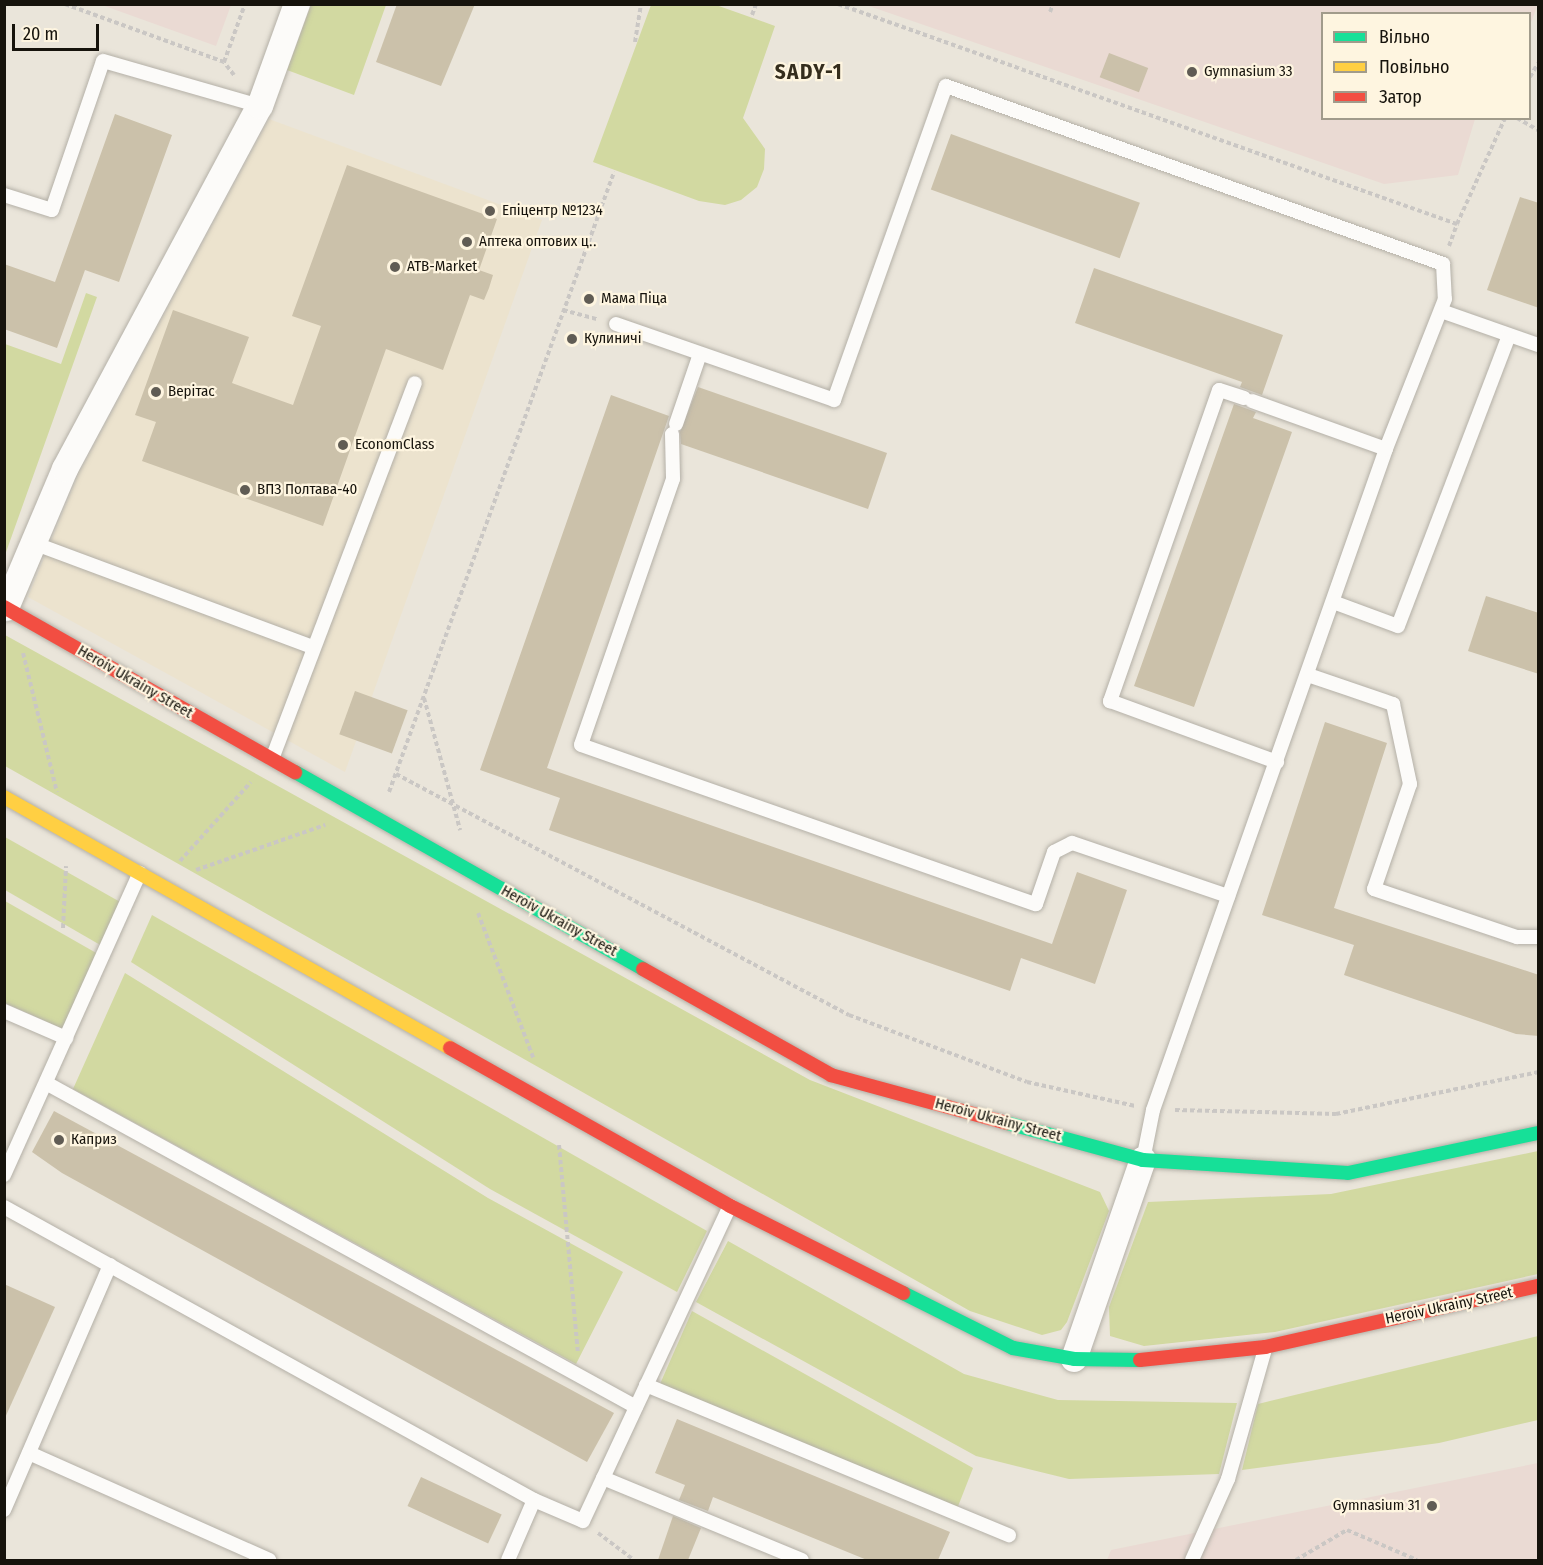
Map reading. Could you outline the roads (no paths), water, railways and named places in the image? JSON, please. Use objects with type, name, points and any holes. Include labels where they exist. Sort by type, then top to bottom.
[{"type":"main road","name":"Heroiv Ukrainy Street","points":[[5,608],[831,1075],[1143,1160],[1348,1173],[1539,1132]]},
{"type":"main road","name":"Heroiv Ukrainy Street","points":[[4,797],[730,1206],[1013,1348],[1074,1359],[1165,1360],[1265,1347],[1539,1286]]},
{"type":"street","points":[[5,608],[65,469],[260,106],[297,4]]},
{"type":"street","points":[[1074,1359],[1143,1160]]},
{"type":"lane","points":[[4,195],[52,210],[103,61],[260,106]]},
{"type":"lane","points":[[616,324],[834,400],[946,86],[1443,264],[1447,285],[1441,311],[1386,449],[1228,896],[1153,1110],[1143,1160]]},
{"type":"lane","points":[[1441,311],[1539,345]]},
{"type":"lane","points":[[1333,602],[1398,626],[1509,335]]},
{"type":"lane","points":[[700,354],[674,429],[673,478],[581,744],[1036,904],[1054,852],[1072,843],[1228,896]]},
{"type":"lane","points":[[272,759],[312,647],[415,382]]},
{"type":"lane","points":[[1277,762],[1110,701],[1219,390],[1386,449]]},
{"type":"lane","points":[[33,543],[312,647]]},
{"type":"lane","points":[[1308,675],[1393,704],[1410,784],[1374,889],[1517,937],[1539,938]]},
{"type":"lane","points":[[4,1175],[140,873]]},
{"type":"lane","points":[[4,1011],[66,1038]]},
{"type":"lane","points":[[46,1083],[636,1407]]},
{"type":"lane","points":[[4,1207],[534,1500],[583,1521],[730,1206]]},
{"type":"lane","points":[[4,1510],[110,1265]]},
{"type":"lane","points":[[1192,1560],[1228,1479],[1265,1347]]},
{"type":"lane","points":[[646,1385],[1009,1535]]},
{"type":"lane","points":[[29,1453],[269,1560]]},
{"type":"lane","points":[[603,1478],[802,1560]]},
{"type":"lane","points":[[508,1560],[534,1500]]},
{"type":"place","name":"Gymnasium 33","points":[[1192,72]]},
{"type":"place","name":"Епіцентр №1234","points":[[490,211]]},
{"type":"place","name":"Аптека оптових ц‥","points":[[467,242]]},
{"type":"place","name":"ATB-Market","points":[[395,267]]},
{"type":"place","name":"Мама Піца","points":[[589,299]]},
{"type":"place","name":"Кулиничі","points":[[572,339]]},
{"type":"place","name":"Верітас","points":[[156,392]]},
{"type":"place","name":"EconomClass","points":[[343,445]]},
{"type":"place","name":"ВПЗ Полтава-40","points":[[245,490]]},
{"type":"place","name":"Каприз","points":[[59,1140]]},
{"type":"place","name":"Gymnasium 31","points":[[1432,1506]]},
{"type":"district","name":"SADY-1","points":[[809,72]]}]
